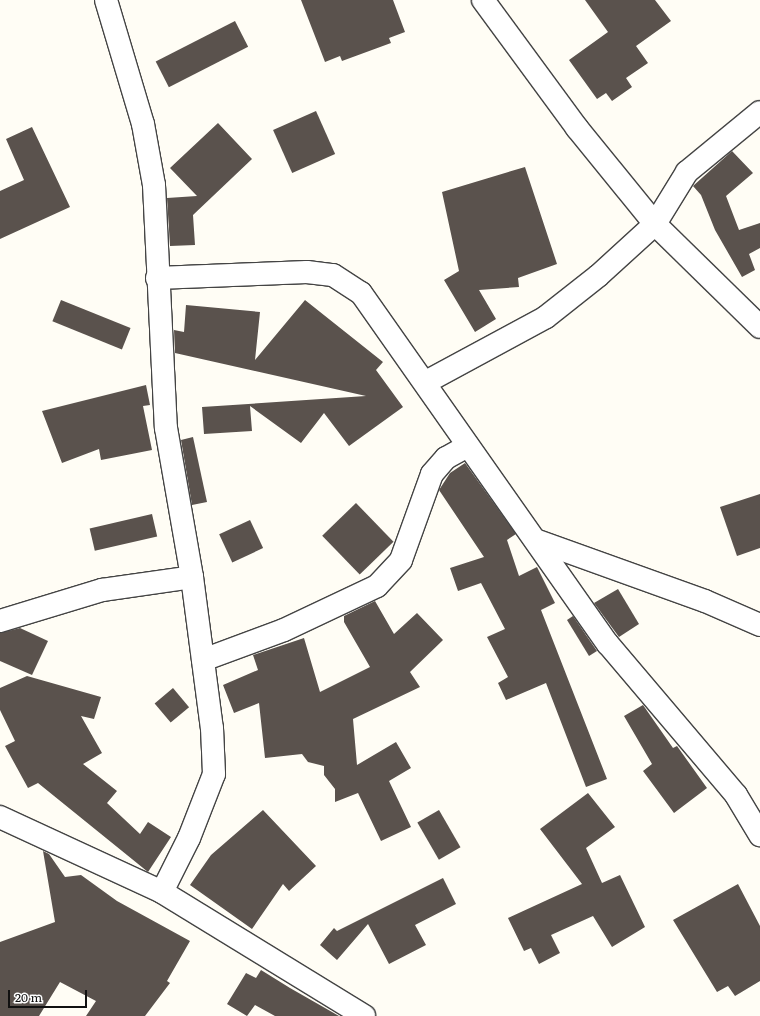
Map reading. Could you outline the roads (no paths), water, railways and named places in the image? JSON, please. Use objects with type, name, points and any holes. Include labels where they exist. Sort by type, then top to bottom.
[{"type":"street","points":[[106,0],[143,124],[154,185],[157,278],[166,428],[192,577],[203,660],[214,774],[189,838],[162,892]]},
{"type":"street","points":[[483,0],[577,128],[655,224],[760,327]]},
{"type":"street","points":[[426,382],[546,317],[655,224],[687,172],[760,112]]},
{"type":"street","points":[[157,278],[234,273],[333,275],[361,293],[426,382],[468,446],[538,541],[608,644],[736,795],[760,835]]},
{"type":"street","points":[[203,660],[284,630],[377,586],[401,560],[432,474],[446,458],[468,446]]},
{"type":"street","points":[[538,541],[705,601],[760,625]]},
{"type":"street","points":[[0,621],[102,590],[192,577]]},
{"type":"street","points":[[0,817],[162,892],[364,1016]]}]
